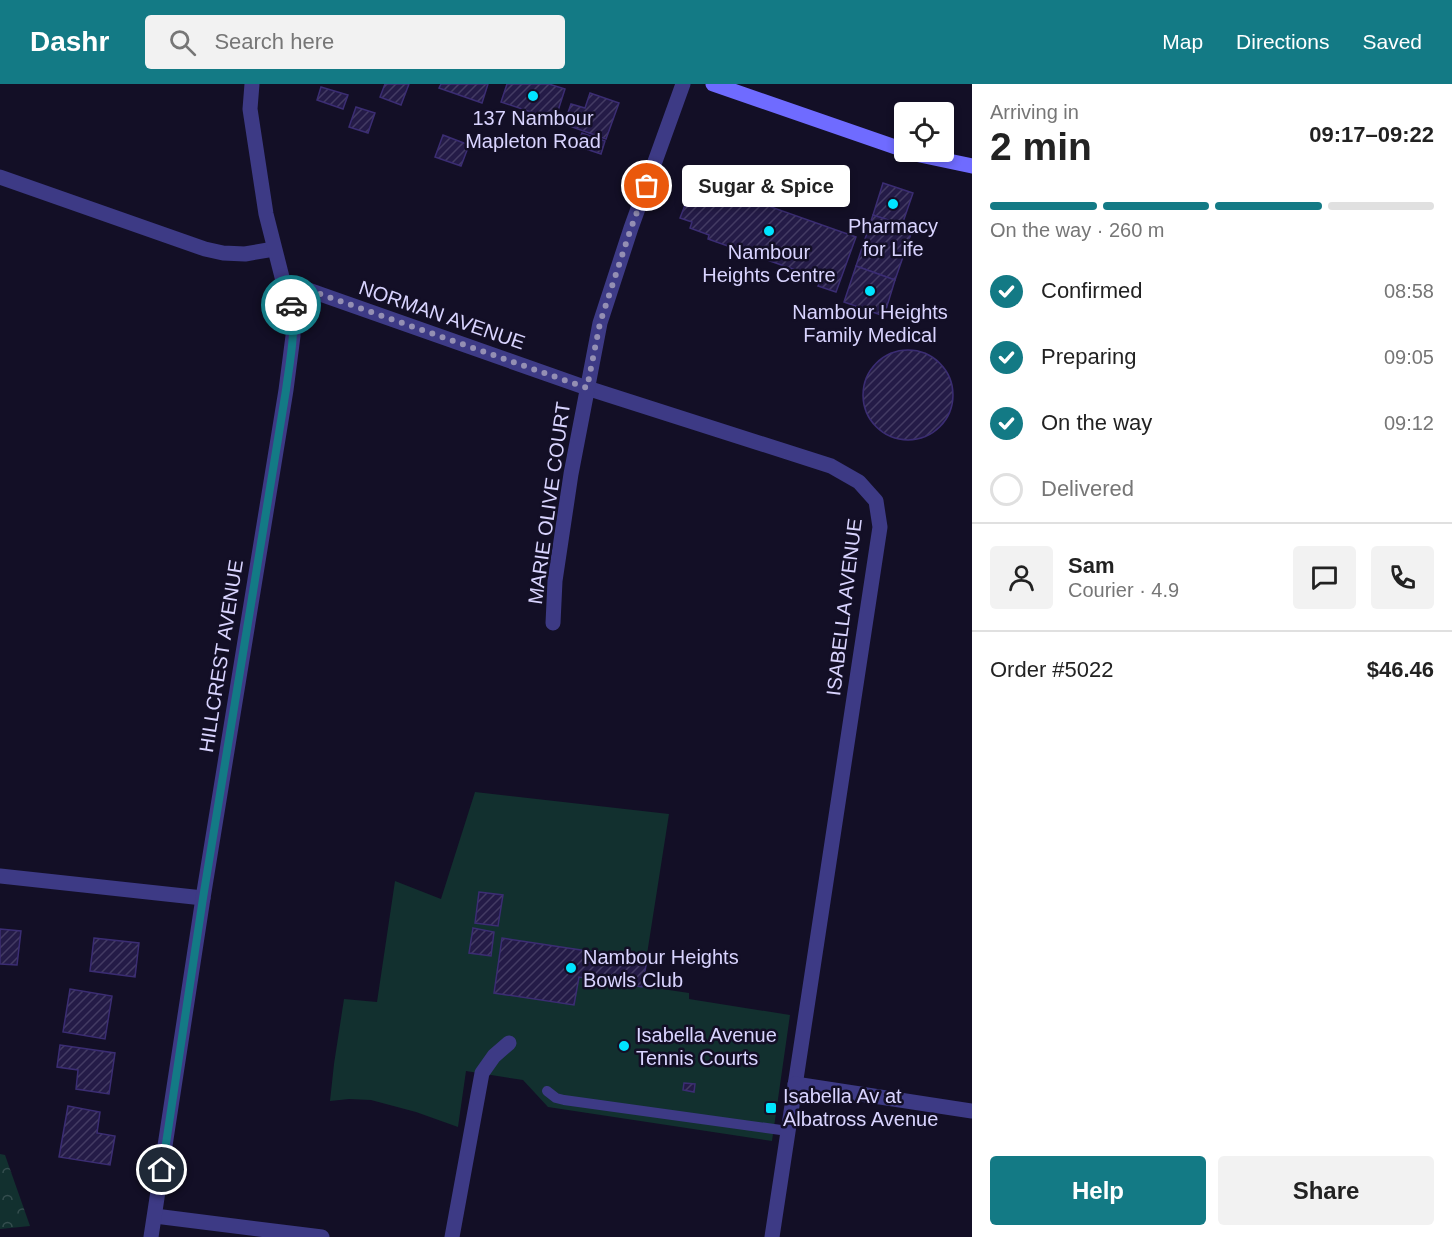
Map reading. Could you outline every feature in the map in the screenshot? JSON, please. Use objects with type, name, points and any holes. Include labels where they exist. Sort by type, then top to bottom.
[{"type":"main road","points":[[712,84],[894,147]]},
{"type":"main road","points":[[953,162],[972,166]]},
{"type":"street","name":"HILLCREST AVENUE","points":[[151,1237],[293,336],[292,309],[266,214],[250,110],[252,84]]},
{"type":"street","points":[[587,388],[600,323],[631,228],[683,84]]},
{"type":"street","points":[[0,177],[205,249],[245,254],[274,249]]},
{"type":"street","name":"NORMAN AVENUE","points":[[283,281],[587,388]]},
{"type":"street","name":"MARIE OLIVE COURT","points":[[552,623],[555,581],[587,388]]},
{"type":"street","name":"ISABELLA AVENUE","points":[[587,388],[831,466],[859,482],[876,501],[879,527],[771,1237]]},
{"type":"street","points":[[0,876],[203,898]]},
{"type":"street","points":[[452,1237],[482,1073],[494,1056],[509,1043]]},
{"type":"street","points":[[795,1084],[972,1111]]},
{"type":"street","points":[[155,1216],[322,1237]]},
{"type":"lane","points":[[547,1091],[556,1098],[564,1100],[788,1131]]},
{"type":"green space","name":"Isabella Avenue Tennis Courts","points":[[475,792],[669,814],[642,986],[689,993],[689,999],[790,1015],[772,1141],[548,1107],[523,1080],[466,1071],[458,1127],[416,1112],[371,1100],[330,1101],[344,999],[377,1002],[395,881],[441,899]]},
{"type":"green space","points":[[0,1154],[5,1155],[30,1226],[0,1229]]},
{"type":"building","points":[[385,84],[409,84],[401,105],[380,97]]},
{"type":"building","points":[[441,84],[488,84],[482,103],[439,88]]},
{"type":"building","name":"137 Nambour Mapleton Road","points":[[507,84],[549,84],[565,89],[555,120],[501,102]]},
{"type":"building","points":[[321,87],[348,95],[343,109],[317,100]]},
{"type":"building","points":[[590,93],[619,103],[606,139],[564,124],[571,104],[585,108]]},
{"type":"building","points":[[356,107],[375,113],[368,133],[349,127]]},
{"type":"building","points":[[582,133],[605,141],[601,154],[577,146]]},
{"type":"building","points":[[443,135],[469,145],[461,166],[435,157]]},
{"type":"building","name":"Nambour Heights Centre","points":[[708,173],[724,179],[726,191],[856,237],[836,292],[818,286],[821,279],[708,239],[709,235],[690,228],[692,222],[680,218],[694,182],[704,185]]},
{"type":"building","name":"Pharmacy for Life","points":[[883,183],[913,193],[902,225],[873,215]]},
{"type":"building","points":[[873,215],[913,228],[895,280],[856,266]]},
{"type":"building","name":"Nambour Heights Family Medical","points":[[856,266],[895,280],[884,316],[844,302]]},
{"type":"building","points":[[908,350],[925,353],[940,363],[950,378],[953,395],[950,412],[940,427],[925,437],[908,440],[891,437],[876,427],[866,412],[863,395],[866,378],[876,363],[891,353]]},
{"type":"building","points":[[479,892],[503,895],[498,926],[475,923]]},
{"type":"building","points":[[473,928],[494,932],[491,956],[469,953]]},
{"type":"building","points":[[0,929],[21,931],[17,965],[0,964]]},
{"type":"building","points":[[94,938],[139,943],[135,977],[90,971]]},
{"type":"building","name":"Nambour Heights Bowls Club","points":[[502,938],[647,960],[642,987],[579,977],[574,1005],[494,993]]},
{"type":"building","points":[[70,989],[112,996],[105,1039],[63,1032]]},
{"type":"building","points":[[60,1045],[115,1053],[109,1094],[76,1089],[78,1070],[57,1067]]},
{"type":"building","points":[[684,1083],[695,1084],[694,1092],[683,1090]]},
{"type":"building","points":[[68,1106],[100,1112],[97,1133],[115,1136],[110,1165],[59,1157]]},
{"type":"way so far","points":[[291,305],[283,281],[587,388],[600,323],[647,186]]},
{"type":"place","name":"137 Nambour Mapleton Road","points":[[533,96]]},
{"type":"place","name":"Sugar & Spice","points":[[647,186]]},
{"type":"place","name":"Pharmacy for Life","points":[[893,204]]},
{"type":"place","name":"Nambour Heights Centre","points":[[769,231]]},
{"type":"place","name":"Nambour Heights Family Medical","points":[[870,291]]},
{"type":"place","name":"Nambour Heights Bowls Club","points":[[571,968]]},
{"type":"place","name":"Isabella Avenue Tennis Courts","points":[[624,1046]]},
{"type":"place","name":"Isabella Av at Albatross Avenue","points":[[771,1108]]},
{"type":"route","points":[[162,1170],[203,898],[286,390],[293,336],[291,305]]}]
